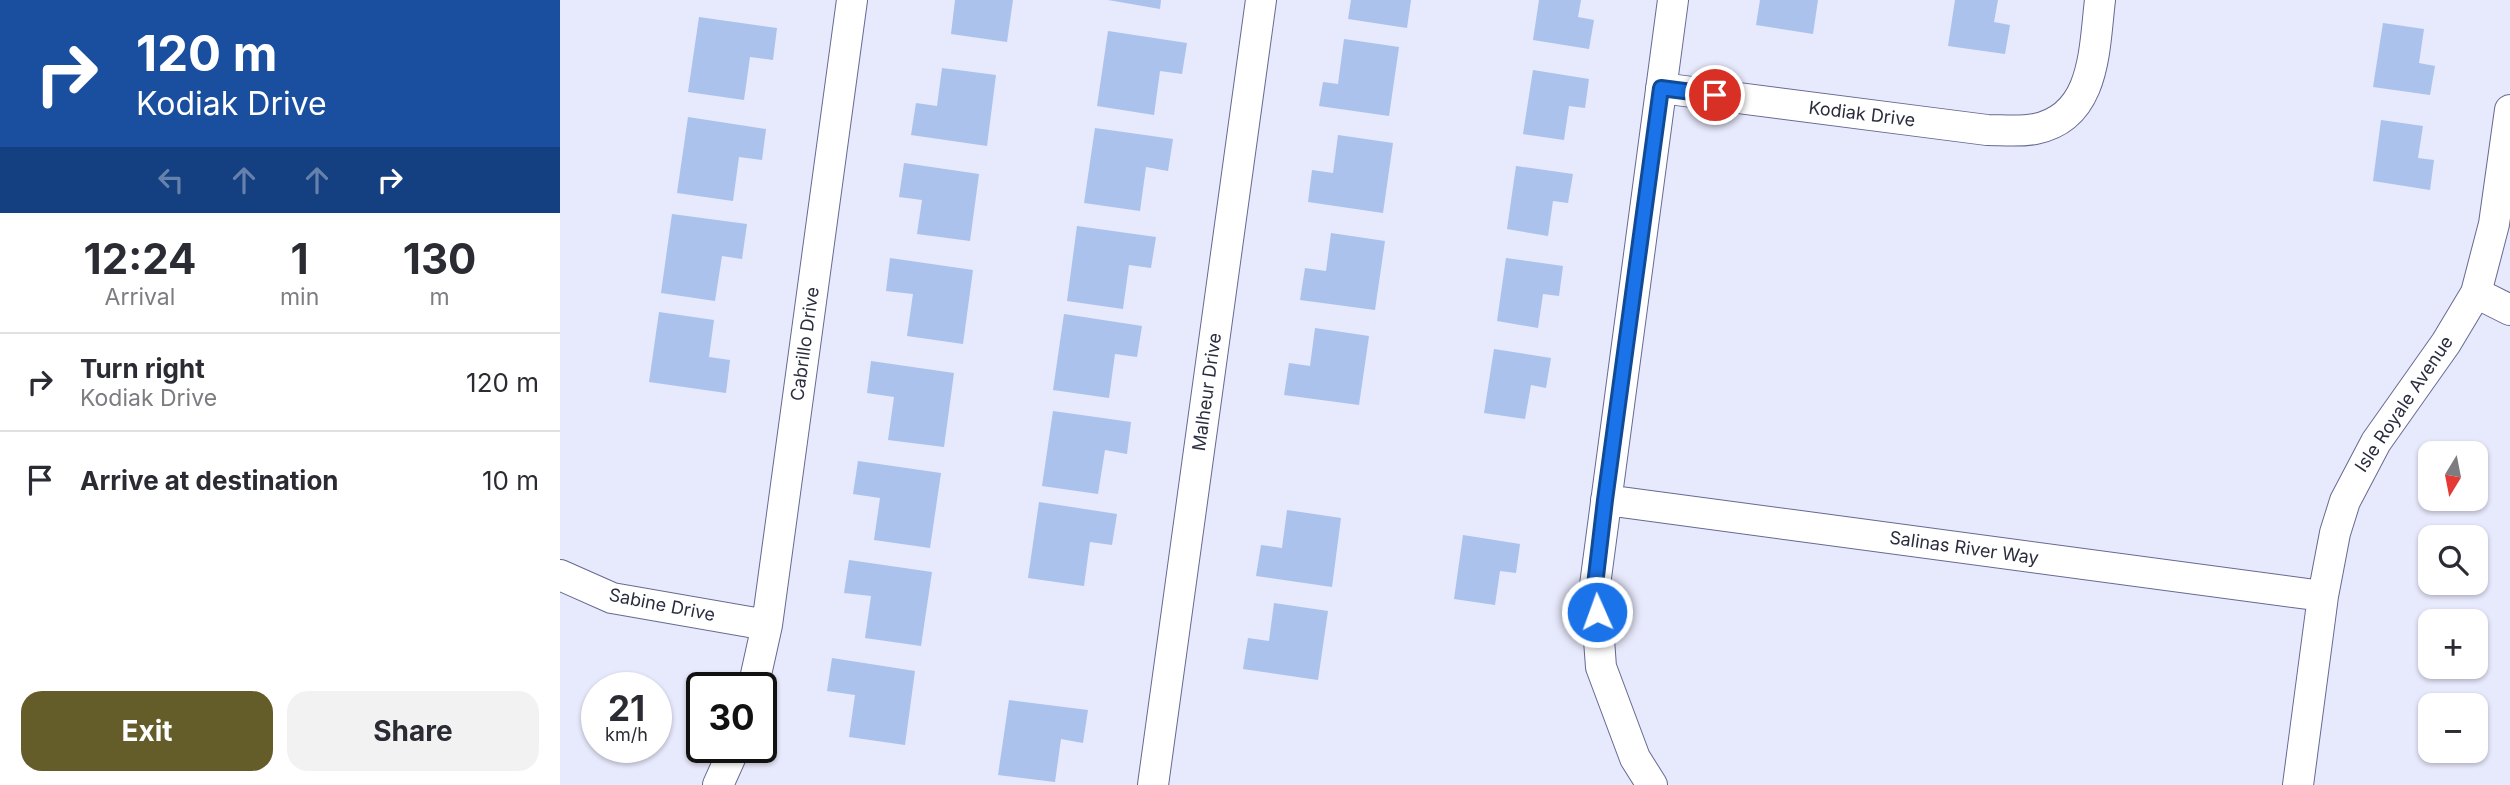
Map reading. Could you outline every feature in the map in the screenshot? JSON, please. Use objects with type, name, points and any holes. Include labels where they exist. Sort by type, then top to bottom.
[{"type":"street","name":"Cabrillo Drive","points":[[757,672],[767,625],[852,0]]},
{"type":"street","name":"Malheur Drive","points":[[1153,785],[1261,0]]},
{"type":"street","points":[[1652,785],[1635,758],[1601,667],[1595,585],[1673,0]]},
{"type":"street","name":"Kodiak Drive","points":[[1661,88],[1987,130],[2036,129],[2062,119],[2078,102],[2090,80],[2100,0]]},
{"type":"street","name":"Isle Royale Avenue","points":[[2298,785],[2323,596],[2335,533],[2345,501],[2356,475],[2398,408],[2446,343],[2476,293],[2494,224],[2510,110]]},
{"type":"street","points":[[2476,293],[2510,310]]},
{"type":"street","name":"Salinas River Way","points":[[1605,500],[2323,596]]},
{"type":"street","name":"Sabine Drive","points":[[560,575],[612,598],[767,625]]},
{"type":"street","points":[[719,785],[728,763]]},
{"type":"building","points":[[955,0],[1013,0],[1007,42],[951,34]]},
{"type":"building","points":[[1108,0],[1161,0],[1160,9]]},
{"type":"building","points":[[1351,0],[1411,0],[1407,28],[1348,19]]},
{"type":"building","points":[[1539,0],[1581,0],[1578,17],[1594,20],[1589,49],[1533,40]]},
{"type":"building","points":[[1760,0],[1818,0],[1813,34],[1756,25]]},
{"type":"building","points":[[1955,0],[1998,0],[1994,22],[2010,25],[2005,54],[1948,46]]},
{"type":"building","points":[[699,17],[777,28],[773,60],[750,57],[744,100],[688,92]]},
{"type":"building","points":[[2383,23],[2424,29],[2419,63],[2435,66],[2430,95],[2373,87]]},
{"type":"building","points":[[1108,31],[1187,43],[1182,74],[1160,71],[1154,115],[1097,106]]},
{"type":"building","points":[[1344,39],[1399,47],[1389,116],[1319,106],[1323,82],[1338,84]]},
{"type":"building","points":[[942,68],[996,75],[987,146],[911,135],[916,103],[937,106]]},
{"type":"building","points":[[1533,70],[1589,79],[1585,108],[1569,106],[1564,140],[1523,134]]},
{"type":"building","points":[[688,117],[766,129],[762,160],[739,157],[733,201],[677,193]]},
{"type":"building","points":[[2381,120],[2423,126],[2418,158],[2434,160],[2430,190],[2373,181]]},
{"type":"building","points":[[1095,128],[1173,139],[1168,171],[1146,167],[1140,211],[1084,203]]},
{"type":"building","points":[[1338,135],[1393,143],[1383,213],[1308,202],[1312,170],[1333,173]]},
{"type":"building","points":[[904,163],[979,174],[970,241],[917,234],[922,200],[899,197]]},
{"type":"building","points":[[1516,166],[1573,174],[1568,203],[1553,201],[1548,236],[1507,229]]},
{"type":"building","points":[[672,214],[747,224],[742,259],[722,256],[715,301],[661,293]]},
{"type":"building","points":[[1077,226],[1156,237],[1151,268],[1129,265],[1123,309],[1067,301]]},
{"type":"building","points":[[1331,233],[1385,241],[1375,310],[1300,300],[1305,268],[1326,271]]},
{"type":"building","points":[[890,258],[973,270],[963,344],[907,336],[913,294],[886,291]]},
{"type":"building","points":[[1506,258],[1563,266],[1559,296],[1543,294],[1538,328],[1497,321]]},
{"type":"building","points":[[659,312],[714,320],[709,357],[730,360],[726,393],[649,382]]},
{"type":"building","points":[[1064,314],[1142,326],[1137,357],[1115,354],[1109,398],[1053,390]]},
{"type":"building","points":[[1315,328],[1369,336],[1359,405],[1284,395],[1289,363],[1310,366]]},
{"type":"building","points":[[1494,349],[1551,358],[1546,388],[1531,385],[1525,419],[1484,413]]},
{"type":"building","points":[[871,361],[954,373],[944,447],[888,440],[894,397],[867,393]]},
{"type":"building","points":[[1053,411],[1131,422],[1127,454],[1105,450],[1098,494],[1042,486]]},
{"type":"building","points":[[858,461],[941,473],[930,548],[874,540],[880,498],[853,494]]},
{"type":"building","points":[[1039,502],[1117,514],[1112,545],[1090,542],[1084,586],[1028,578]]},
{"type":"building","points":[[1287,510],[1341,518],[1332,587],[1256,576],[1261,545],[1282,548]]},
{"type":"building","points":[[1463,535],[1520,544],[1516,573],[1500,571],[1495,605],[1454,599]]},
{"type":"building","points":[[849,560],[932,572],[921,646],[865,638],[871,596],[844,593]]},
{"type":"building","points":[[1274,603],[1328,611],[1318,680],[1243,669],[1248,638],[1269,641]]},
{"type":"building","points":[[832,658],[915,671],[905,745],[849,737],[855,695],[827,691]]},
{"type":"building","points":[[1009,700],[1088,710],[1083,743],[1061,739],[1055,782],[998,775]]},
{"type":"route","points":[[1597,612],[1595,585],[1605,500],[1661,88],[1715,95]]}]
